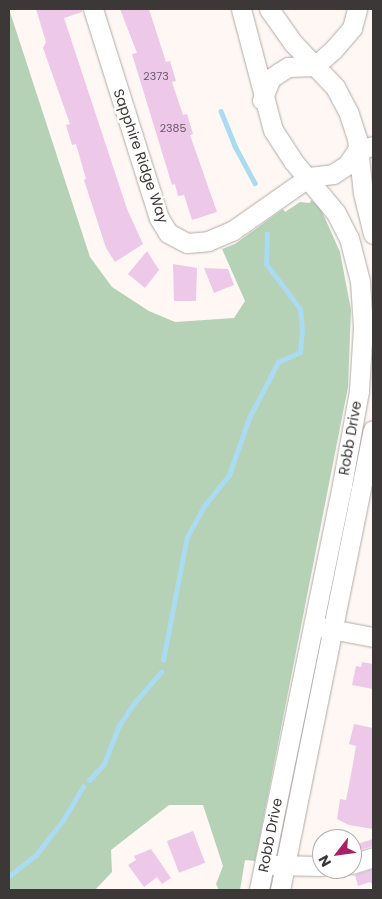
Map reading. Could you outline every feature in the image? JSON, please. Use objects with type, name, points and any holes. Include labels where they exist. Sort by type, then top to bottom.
[{"type":"street","name":"Sapphire Ridge Way","points":[[93,9],[159,218],[168,233],[188,243],[208,241],[232,231],[309,177]]},
{"type":"street","name":"Robb Drive","points":[[240,9],[252,43],[262,100],[279,141],[336,213],[349,238],[367,282],[359,391],[259,890]]},
{"type":"street","points":[[269,9],[293,43],[335,87],[345,103],[365,148],[373,234]]},
{"type":"street","points":[[262,100],[271,78],[280,72],[288,68],[315,66],[352,28],[357,9]]},
{"type":"street","points":[[309,177],[323,177],[342,169],[365,148]]},
{"type":"street","name":"Robb Drive","points":[[280,890],[331,629],[373,430]]},
{"type":"street","points":[[311,626],[373,636]]},
{"type":"street","points":[[265,864],[312,866]]},
{"type":"green space","points":[[9,9],[90,257],[112,287],[149,311],[175,322],[234,318],[245,301],[222,249],[235,244],[283,209],[285,212],[300,202],[310,203],[311,200],[320,207],[340,252],[351,310],[348,387],[255,861],[245,860],[240,890],[219,890],[216,884],[223,866],[203,805],[169,805],[111,850],[112,872],[95,890],[9,890]]},
{"type":"building","points":[[36,9],[82,9],[82,12],[64,18],[127,209],[143,244],[115,262],[106,248],[84,180],[86,179],[76,144],[72,145],[66,125],[70,124],[43,48],[46,42]]},
{"type":"building","points":[[120,9],[149,9],[166,62],[170,61],[176,81],[172,82],[183,115],[187,114],[193,134],[190,135],[217,212],[192,220],[184,195],[178,196],[175,184],[172,185],[132,54],[137,53]]},
{"type":"building","points":[[147,251],[159,270],[145,288],[128,274]]},
{"type":"building","points":[[173,264],[197,268],[196,301],[174,301]]},
{"type":"building","points":[[204,268],[228,269],[234,285],[214,293]]},
{"type":"building","points":[[362,662],[373,664],[373,689],[352,685],[356,666],[361,667]]},
{"type":"building","points":[[354,724],[373,728],[373,829],[349,825],[337,819],[340,799],[346,800],[352,769],[356,746],[349,744]]},
{"type":"building","points":[[193,831],[205,863],[179,873],[167,841]]},
{"type":"building","points":[[373,839],[373,846],[362,849],[362,842]]},
{"type":"building","points":[[151,849],[171,878],[162,884],[157,877],[144,887],[128,865],[136,860],[134,856]]},
{"type":"building","points":[[373,869],[373,885],[370,882],[358,886],[356,879],[362,879],[362,873]]},
{"type":"waterway","points":[[221,111],[235,146],[255,183]]},
{"type":"waterway","points":[[163,660],[187,537],[204,506],[229,475],[249,418],[278,362],[300,352],[302,331],[300,309],[266,264],[267,234]]},
{"type":"waterway","points":[[89,780],[104,764],[118,727],[135,702],[161,672]]},
{"type":"waterway","points":[[9,876],[35,856],[63,820],[83,787]]}]
